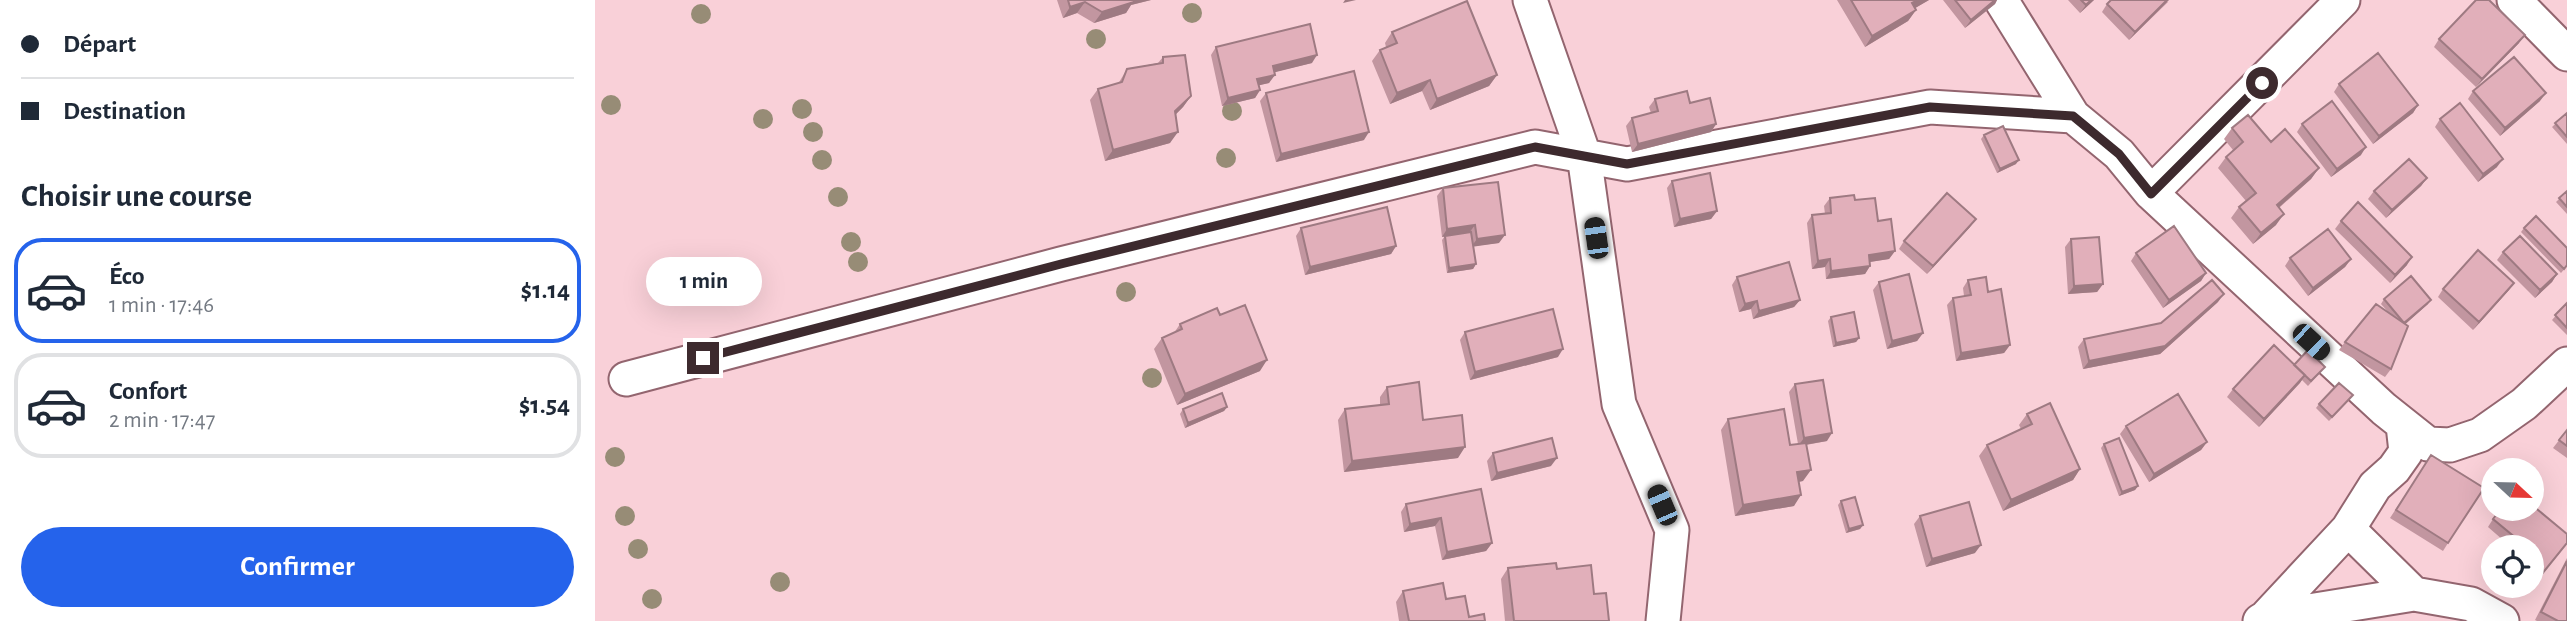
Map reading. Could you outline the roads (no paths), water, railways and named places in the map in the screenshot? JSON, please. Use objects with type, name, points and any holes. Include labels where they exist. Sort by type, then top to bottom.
[{"type":"street","points":[[1530,0],[1584,155],[1619,404],[1672,530],[1663,621]]},
{"type":"street","points":[[2001,0],[2073,116],[2119,154],[2151,194],[2403,425],[2428,444],[2450,445],[2480,435],[2524,404],[2567,364]]},
{"type":"street","points":[[2151,194],[2343,0]]},
{"type":"street","points":[[2514,0],[2567,54]]},
{"type":"street","points":[[626,379],[1061,264],[1535,147],[1627,164],[1930,107],[2073,116]]},
{"type":"street","points":[[2263,620],[2348,529],[2375,486],[2394,469],[2406,452],[2403,425]]},
{"type":"street","points":[[2348,529],[2414,594]]},
{"type":"street","points":[[2263,620],[2414,594],[2471,604],[2502,621]]}]
